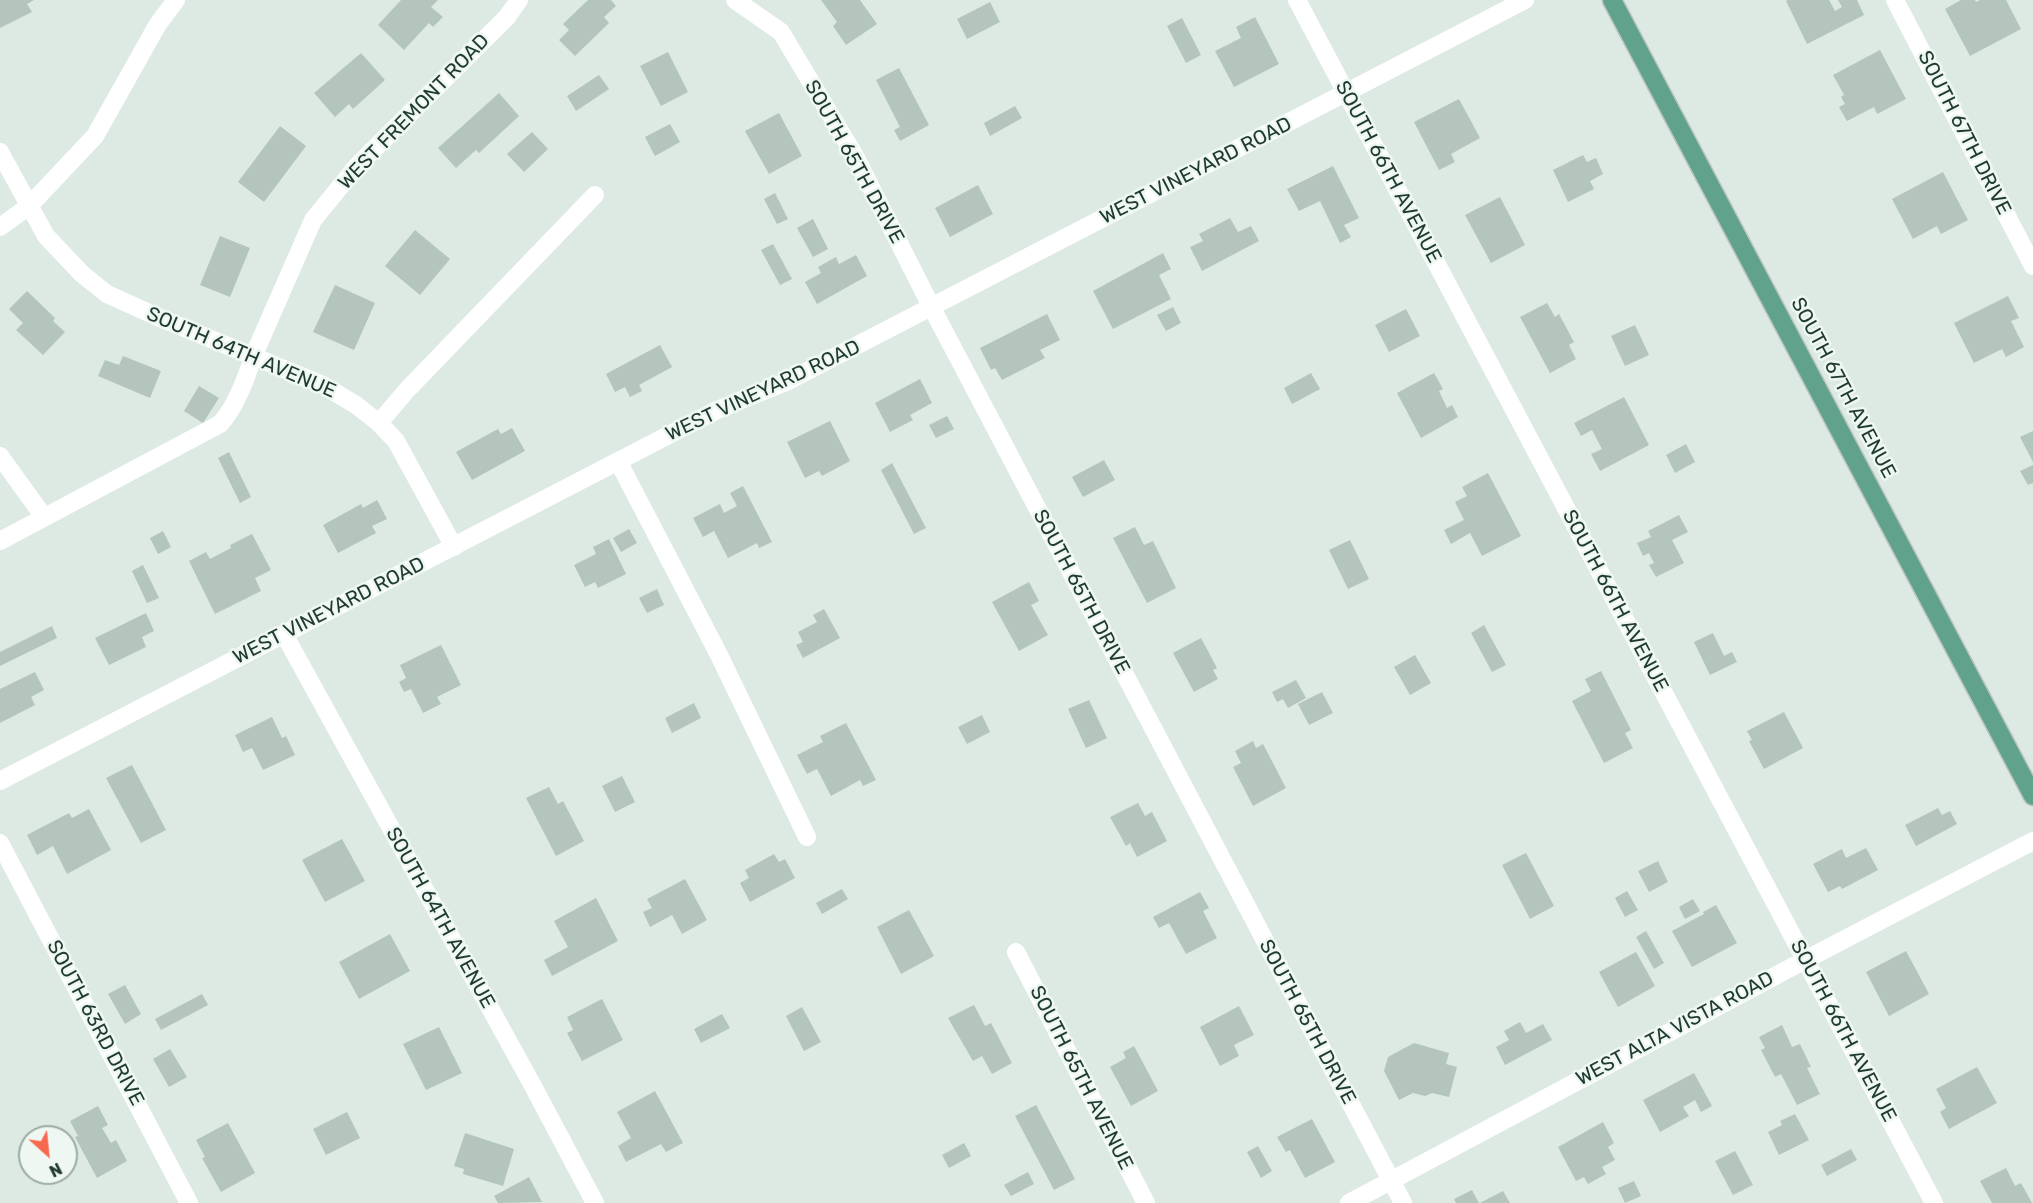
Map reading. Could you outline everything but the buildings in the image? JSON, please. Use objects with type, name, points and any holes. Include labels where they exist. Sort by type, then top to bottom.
[{"type":"main road","name":"SOUTH 67TH AVENUE","points":[[1612,0],[2033,796]]},
{"type":"street","points":[[0,227],[28,206],[95,136],[158,24],[176,0]]},
{"type":"street","name":"WEST FREMONT ROAD","points":[[0,541],[220,424],[226,417],[248,373],[313,220],[357,166],[507,17],[519,0]]},
{"type":"street","name":"SOUTH 65TH DRIVE","points":[[735,0],[781,32],[855,156],[932,308],[1403,1203]]},
{"type":"street","name":"SOUTH 66TH AVENUE","points":[[1297,0],[1934,1203]]},
{"type":"street","name":"WEST VINEYARD ROAD","points":[[0,781],[717,410],[786,382],[932,308],[1525,0]]},
{"type":"street","name":"SOUTH 67TH DRIVE","points":[[1895,0],[2033,266]]},
{"type":"street","name":"SOUTH 64TH AVENUE","points":[[0,152],[46,236],[60,253],[107,294],[323,385],[356,405],[379,423],[401,449],[454,547]]},
{"type":"street","points":[[379,423],[406,391],[595,195]]},
{"type":"street","points":[[0,456],[44,517]]},
{"type":"street","points":[[618,461],[718,653],[807,837]]},
{"type":"street","name":"SOUTH 64TH AVENUE","points":[[284,634],[595,1203]]},
{"type":"street","name":"WEST ALTA VISTA ROAD","points":[[1349,1203],[1804,960],[2033,841]]},
{"type":"street","name":"SOUTH 63RD DRIVE","points":[[0,843],[189,1203]]},
{"type":"street","name":"SOUTH 65TH AVENUE","points":[[1016,952],[1146,1203]]}]
